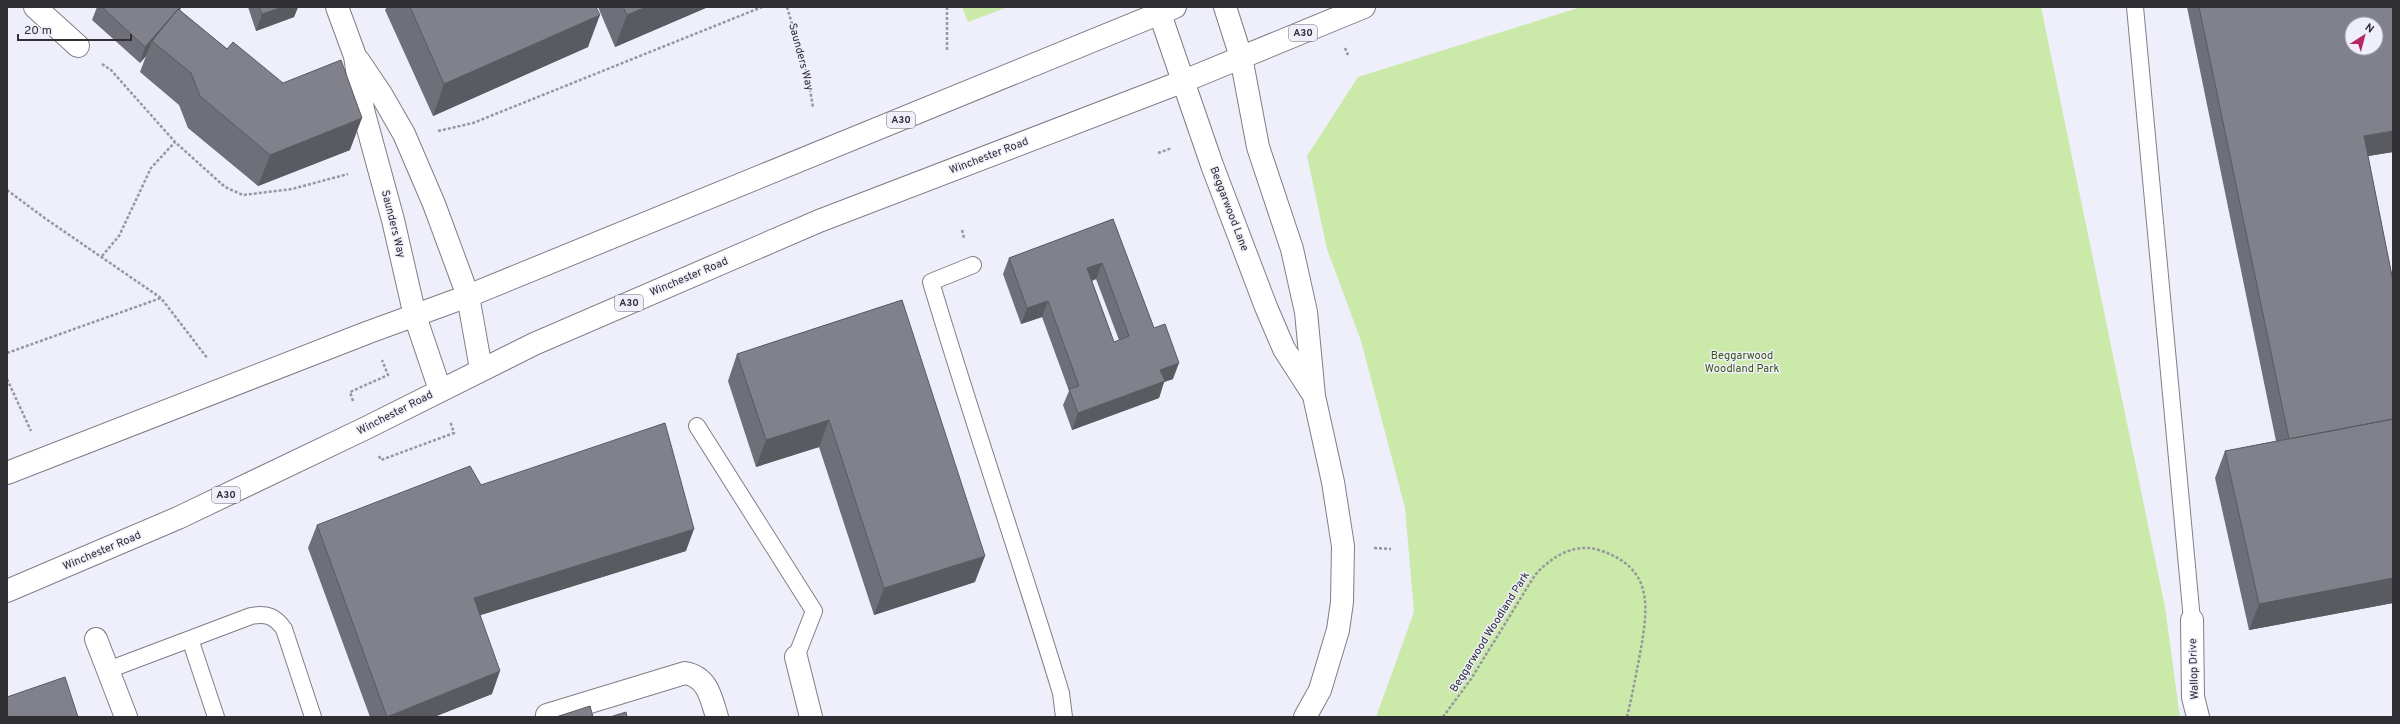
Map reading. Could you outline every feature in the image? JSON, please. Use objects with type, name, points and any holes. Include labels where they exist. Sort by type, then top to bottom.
[{"type":"main road","points":[[35,7],[78,46]]},
{"type":"main road","name":"Saunders Way","points":[[337,7],[355,56],[363,110],[390,208],[415,316],[440,390]]},
{"type":"main road","name":"Beggarwood Lane","points":[[1225,7],[1241,57],[1258,146],[1292,249],[1306,312],[1314,396],[1339,515],[1344,576],[1338,630],[1320,690],[1305,717]]},
{"type":"main road","name":"Winchester Road","points":[[7,591],[178,518],[534,344],[819,221],[1184,81],[1364,7]]},
{"type":"main road","name":"Beggarwood Lane","points":[[1167,10],[1184,81],[1212,165],[1269,314],[1284,349],[1314,396]]},
{"type":"main road","name":"A30","points":[[7,473],[468,296],[1167,10]]},
{"type":"main road","name":"Saunders Way","points":[[355,56],[382,94],[404,134],[434,204],[468,296],[481,369]]},
{"type":"main road","name":"Wallop Drive","points":[[2192,620],[2193,697],[2198,717]]},
{"type":"main road","points":[[96,639],[126,717]]},
{"type":"main road","points":[[796,657],[811,717]]},
{"type":"main road","points":[[547,715],[685,673],[693,674],[701,679],[708,687],[717,717]]},
{"type":"lane","points":[[2135,7],[2192,620]]},
{"type":"lane","points":[[974,264],[931,282],[963,391],[1009,527],[1061,693],[1064,717]]},
{"type":"lane","points":[[697,426],[814,611],[796,657]]},
{"type":"lane","points":[[108,670],[261,614],[278,620],[287,637],[313,717]]},
{"type":"lane","points":[[190,639],[216,717]]},
{"type":"path","points":[[432,133],[473,123],[762,7]]},
{"type":"path","name":"Saunders Way","points":[[787,7],[808,78],[813,107]]},
{"type":"path","points":[[946,7],[947,51]]},
{"type":"path","points":[[78,46],[111,70],[175,142],[225,187],[243,195],[292,189],[377,165]]},
{"type":"path","points":[[102,256],[119,236],[151,168],[175,142]]},
{"type":"path","points":[[1158,153],[1175,147]]},
{"type":"path","points":[[7,190],[46,219],[102,256],[161,298],[208,359]]},
{"type":"path","points":[[7,353],[161,298]]},
{"type":"path","points":[[350,392],[388,375],[380,358]]},
{"type":"path","points":[[7,379],[32,432]]},
{"type":"path","points":[[381,460],[454,433]]},
{"type":"path","name":"Beggarwood Woodland Park","points":[[1443,717],[1463,690],[1534,575],[1546,562],[1562,553],[1579,549],[1597,549],[1613,555],[1627,564],[1638,578],[1645,593],[1647,609],[1645,626],[1628,717]]},
{"type":"green space","points":[[962,7],[1008,7],[968,22]]},
{"type":"green space","name":"Beggarwood Woodland Park","points":[[1581,7],[2041,7],[2165,607],[2180,717],[1376,717],[1414,612],[1405,508],[1361,341],[1327,249],[1307,156],[1358,77]]},
{"type":"building","points":[[102,7],[181,7],[145,47]]},
{"type":"building","points":[[259,7],[283,7],[262,14]]},
{"type":"building","points":[[410,7],[596,7],[600,15],[444,84]]},
{"type":"building","points":[[623,7],[646,7],[627,15]]},
{"type":"building","points":[[2199,7],[2393,7],[2393,131],[2364,136],[2393,281],[2393,419],[2289,439]]},
{"type":"building","points":[[178,9],[227,49],[233,42],[283,83],[341,60],[362,118],[270,155],[200,96],[191,73],[152,41]]},
{"type":"building","points":[[1113,219],[1154,328],[1165,324],[1179,363],[1160,370],[1165,381],[1078,413],[1069,389],[1079,386],[1048,301],[1027,308],[1009,258]],"holes":[[[1102,263],[1129,336],[1114,342],[1087,268]]]},
{"type":"building","points":[[902,300],[985,556],[884,588],[829,420],[766,440],[737,354]]},
{"type":"building","points":[[2393,419],[2393,578],[2259,604],[2225,451]]},
{"type":"building","points":[[665,423],[694,529],[474,598],[500,671],[387,717],[317,525],[470,466],[481,485]]},
{"type":"building","points":[[65,677],[78,717],[7,717],[7,697]]},
{"type":"building","points":[[590,706],[593,717],[556,717]]},
{"type":"building","points":[[626,712],[627,717],[610,717]]}]
